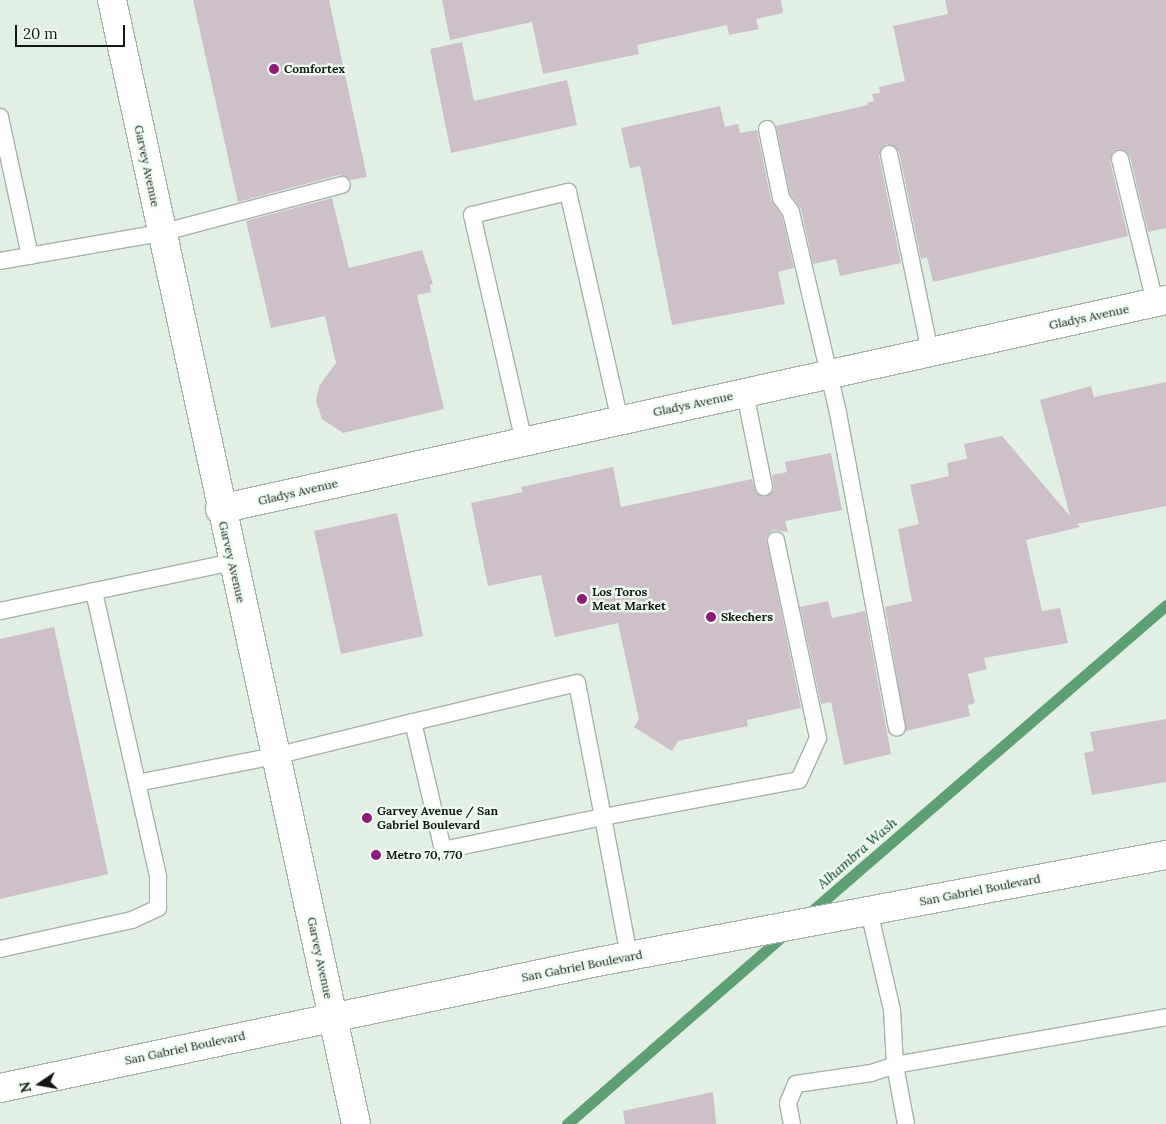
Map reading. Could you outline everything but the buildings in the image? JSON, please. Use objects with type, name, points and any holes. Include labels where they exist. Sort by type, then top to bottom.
[{"type":"main road","name":"Garvey Avenue","points":[[112,0],[220,509],[356,1124]]},
{"type":"main road","name":"Gladys Avenue","points":[[220,509],[1161,302]]},
{"type":"main road","name":"San Gabriel Boulevard","points":[[0,1088],[333,1016],[629,956],[708,943],[876,909],[1166,855]]},
{"type":"lane","points":[[0,117],[30,256]]},
{"type":"lane","points":[[767,129],[782,198],[791,212],[827,375],[838,413],[897,728]]},
{"type":"lane","points":[[890,154],[930,352]]},
{"type":"lane","points":[[1120,159],[1161,302]]},
{"type":"lane","points":[[0,261],[161,232],[342,185]]},
{"type":"lane","points":[[524,442],[472,215],[568,192],[620,420]]},
{"type":"lane","points":[[745,393],[764,487]]},
{"type":"lane","points":[[414,722],[443,850],[603,816],[799,780],[818,738],[776,540]]},
{"type":"lane","points":[[0,611],[232,562]]},
{"type":"lane","points":[[0,949],[132,920],[158,908],[158,876],[94,591]]},
{"type":"lane","points":[[137,783],[275,756],[577,683],[629,956]]},
{"type":"lane","points":[[876,909],[892,1010],[894,1065],[906,1124]]},
{"type":"lane","points":[[792,1124],[788,1103],[796,1084],[871,1073],[894,1065],[1166,1017]]},
{"type":"waterway","name":"Alhambra Wash","points":[[806,916],[1166,605]]},
{"type":"waterway","name":"Alhambra Wash","points":[[567,1124],[786,933]]},
{"type":"place","name":"Comfortex","points":[[274,69]]},
{"type":"place","name":"Los Toros Meat Market","points":[[582,599]]},
{"type":"place","name":"Skechers","points":[[711,617]]},
{"type":"place","name":"Garvey Avenue / San Gabriel Boulevard","points":[[367,818]]},
{"type":"place","name":"Metro 70, 770","points":[[376,855]]}]
